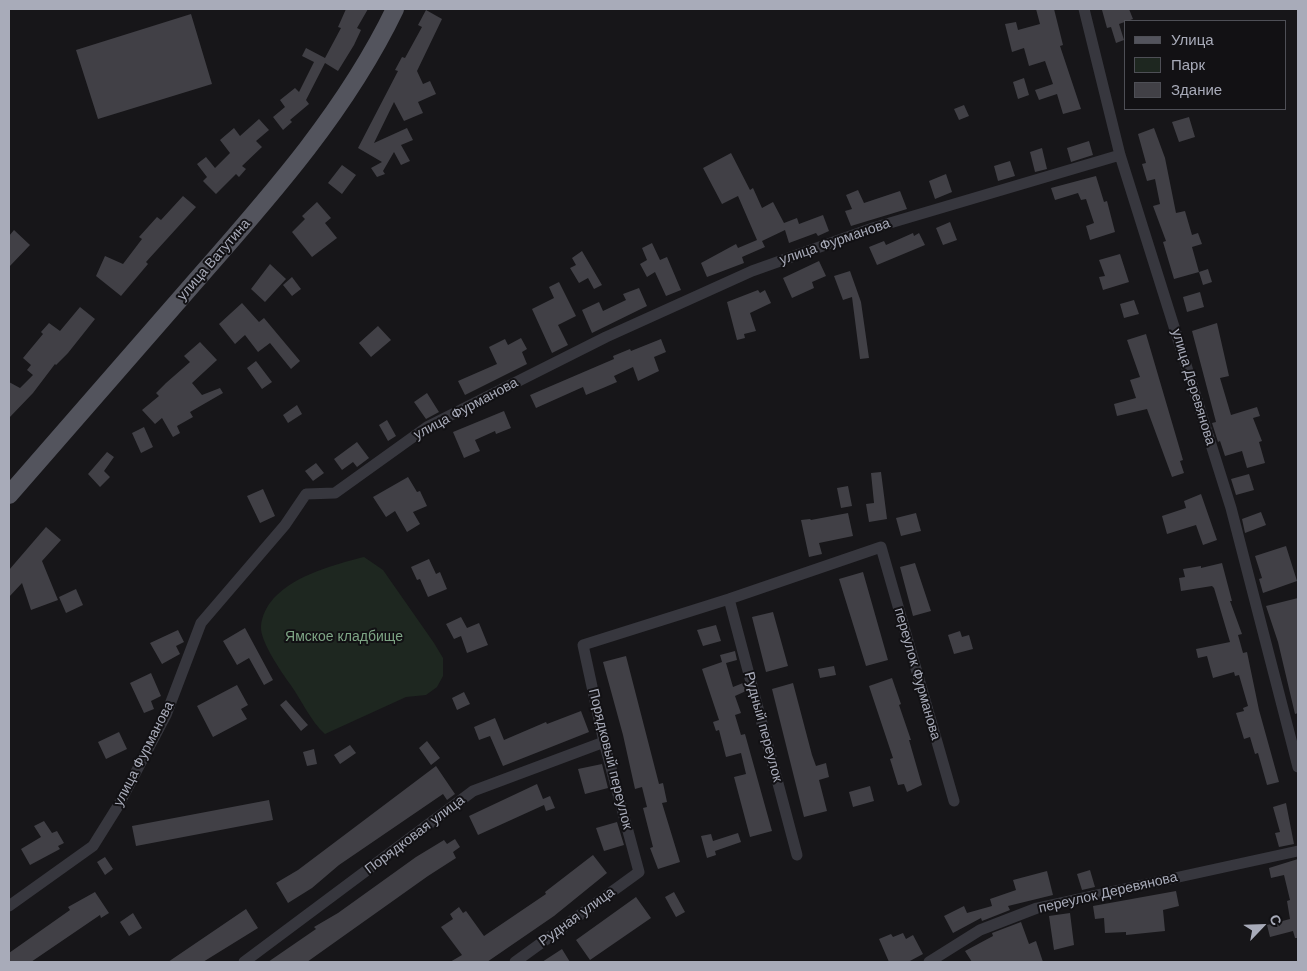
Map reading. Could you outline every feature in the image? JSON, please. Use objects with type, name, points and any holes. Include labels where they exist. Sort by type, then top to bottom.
[{"type":"main road","name":"улица Ватутина","points":[[9,495],[267,199],[345,99],[378,44],[394,9]]},
{"type":"street","name":"улица Деревянова","points":[[1084,9],[1120,155],[1231,508],[1298,767]]},
{"type":"street","name":"улица Фурманова","points":[[9,906],[93,846],[118,806],[166,716],[201,623],[285,525],[306,494],[336,493],[427,427],[606,337],[752,271],[873,228],[1120,155]]},
{"type":"street","name":"переулок Фурманова","points":[[729,599],[881,547],[954,801]]},
{"type":"street","name":"Порядковый переулок","points":[[639,872],[604,742],[583,645],[729,599]]},
{"type":"street","name":"Рудный переулок","points":[[729,599],[797,855]]},
{"type":"street","name":"Порядковая улица","points":[[244,962],[473,791],[604,742]]},
{"type":"street","name":"переулок Деревянова","points":[[929,962],[980,930],[1038,908],[1298,851]]},
{"type":"street","name":"Рудная улица","points":[[516,962],[639,872]]},
{"type":"green space","name":"Ямское кладбище","points":[[364,557],[383,570],[434,643],[443,658],[443,676],[437,687],[426,695],[406,697],[325,734],[311,717],[272,657],[264,640],[261,627],[265,611],[274,598],[286,587],[317,571]]},
{"type":"building","points":[[346,9],[368,9],[357,28],[361,30],[354,45],[338,71],[325,63],[306,100],[309,104],[290,120],[292,122],[283,130],[273,117],[285,107],[280,100],[295,88],[299,92],[314,62],[302,56],[306,48],[325,58],[341,28],[338,27]]},
{"type":"building","points":[[1036,9],[1054,9],[1063,45],[1060,46],[1081,109],[1063,114],[1057,94],[1039,100],[1035,90],[1053,84],[1045,61],[1029,66],[1024,48],[1012,52],[1005,24],[1016,22],[1018,30],[1040,24]]},
{"type":"building","points":[[1129,9],[1133,19],[1124,20],[1124,22],[1119,24],[1124,40],[1116,43],[1111,27],[1107,28],[1102,10]]},
{"type":"building","points":[[426,10],[442,19],[417,71],[423,84],[430,81],[436,94],[418,102],[423,113],[404,121],[394,102],[374,143],[407,128],[413,140],[401,145],[410,161],[401,165],[394,152],[383,171],[385,174],[377,177],[371,168],[382,162],[358,148],[398,71],[395,70],[402,57],[405,58],[422,27],[418,25]]},
{"type":"building","points":[[191,14],[212,84],[98,119],[76,50]]},
{"type":"building","points":[[1024,78],[1029,95],[1018,99],[1013,82]]},
{"type":"building","points":[[964,105],[969,116],[959,120],[954,109]]},
{"type":"building","points":[[1189,117],[1195,137],[1179,142],[1172,122]]},
{"type":"building","points":[[259,119],[269,130],[256,141],[262,147],[242,166],[246,169],[239,177],[236,174],[216,194],[203,181],[207,177],[197,164],[206,157],[215,168],[230,153],[220,140],[234,128],[240,136]]},
{"type":"building","points":[[1154,128],[1165,158],[1176,213],[1185,211],[1192,235],[1198,233],[1202,244],[1192,247],[1199,272],[1174,279],[1163,242],[1166,241],[1153,206],[1160,204],[1155,179],[1147,181],[1142,164],[1146,163],[1138,134]]},
{"type":"building","points":[[1089,141],[1093,155],[1071,162],[1067,148]]},
{"type":"building","points":[[1042,148],[1047,169],[1035,172],[1030,152]]},
{"type":"building","points":[[731,153],[750,190],[753,188],[762,208],[773,202],[784,223],[797,218],[799,224],[823,215],[829,231],[818,236],[816,233],[789,243],[785,230],[762,241],[765,247],[742,257],[744,263],[707,277],[701,263],[736,244],[738,248],[757,240],[738,196],[722,204],[703,168]]},
{"type":"building","points":[[1010,161],[1015,176],[998,181],[994,166]]},
{"type":"building","points":[[342,165],[356,175],[342,194],[328,183]]},
{"type":"building","points":[[946,174],[952,192],[935,199],[929,181]]},
{"type":"building","points":[[1096,176],[1104,202],[1107,201],[1115,232],[1090,240],[1086,226],[1094,223],[1086,199],[1081,200],[1078,193],[1055,200],[1051,188]]},
{"type":"building","points":[[858,190],[864,203],[900,191],[907,209],[851,226],[845,211],[852,209],[846,195]]},
{"type":"building","points":[[183,196],[196,207],[146,262],[148,264],[121,296],[96,276],[105,256],[123,264],[142,239],[139,237],[157,217],[161,220]]},
{"type":"building","points":[[317,202],[331,218],[325,223],[337,238],[312,257],[292,232],[305,219],[302,216]]},
{"type":"building","points":[[950,222],[957,240],[943,245],[936,228]]},
{"type":"building","points":[[14,230],[30,245],[9,267],[9,236]]},
{"type":"building","points":[[913,233],[914,236],[919,233],[925,245],[877,265],[869,247],[884,241],[886,245]]},
{"type":"building","points":[[652,243],[660,260],[667,257],[681,290],[666,296],[655,272],[647,277],[640,264],[647,260],[642,248]]},
{"type":"building","points":[[582,251],[602,285],[594,289],[588,278],[579,283],[570,268],[576,265],[572,258]]},
{"type":"building","points":[[1120,254],[1129,282],[1103,290],[1099,277],[1105,276],[1099,260]]},
{"type":"building","points":[[819,261],[826,276],[812,282],[814,288],[792,298],[783,278]]},
{"type":"building","points":[[270,264],[286,279],[265,302],[251,289]]},
{"type":"building","points":[[1208,269],[1212,282],[1203,285],[1199,272]]},
{"type":"building","points":[[850,271],[861,302],[869,358],[860,359],[852,297],[843,300],[834,276]]},
{"type":"building","points":[[292,277],[301,289],[292,296],[283,285]]},
{"type":"building","points":[[559,282],[576,316],[558,325],[568,345],[552,353],[532,309],[554,298],[549,287]]},
{"type":"building","points":[[639,288],[647,306],[592,333],[582,310],[599,302],[603,311],[626,300],[623,294]]},
{"type":"building","points":[[758,290],[760,293],[765,290],[771,303],[750,313],[756,331],[744,334],[745,338],[737,340],[727,302]]},
{"type":"building","points":[[1200,292],[1204,307],[1187,312],[1183,297]]},
{"type":"building","points":[[1134,300],[1139,314],[1124,318],[1120,304]]},
{"type":"building","points":[[242,303],[259,322],[264,318],[300,361],[291,369],[270,343],[258,352],[245,335],[235,344],[219,324]]},
{"type":"building","points":[[80,307],[95,319],[68,353],[55,364],[33,393],[9,418],[9,382],[20,388],[33,375],[27,370],[31,365],[23,358],[43,334],[41,332],[49,323],[60,331]]},
{"type":"building","points":[[1217,323],[1229,376],[1220,378],[1231,415],[1257,407],[1260,416],[1253,418],[1262,441],[1259,442],[1265,463],[1247,468],[1242,451],[1225,456],[1220,441],[1218,442],[1212,423],[1216,422],[1192,331]]},
{"type":"building","points":[[378,326],[391,340],[371,357],[359,343]]},
{"type":"building","points":[[1146,334],[1183,460],[1180,461],[1184,473],[1172,477],[1147,409],[1117,416],[1114,404],[1136,398],[1130,380],[1140,377],[1127,340]]},
{"type":"building","points":[[521,338],[527,349],[522,352],[527,364],[465,395],[458,381],[497,364],[489,347],[505,339],[508,345]]},
{"type":"building","points":[[661,339],[666,352],[654,357],[659,371],[638,381],[633,367],[614,376],[617,382],[603,388],[586,395],[583,387],[536,408],[530,395],[614,359],[613,356]]},
{"type":"building","points":[[200,342],[217,360],[192,383],[202,395],[220,388],[223,393],[190,412],[193,417],[177,426],[180,433],[173,437],[162,418],[155,424],[142,410],[159,396],[156,393],[166,383],[190,362],[184,356]]},
{"type":"building","points":[[256,361],[272,382],[262,389],[247,368]]},
{"type":"building","points":[[427,393],[439,412],[426,419],[414,402]]},
{"type":"building","points":[[297,405],[302,414],[288,423],[283,415]]},
{"type":"building","points":[[504,411],[511,428],[496,434],[495,431],[475,440],[480,451],[464,458],[453,432]]},
{"type":"building","points":[[387,420],[396,436],[388,441],[379,425]]},
{"type":"building","points":[[144,427],[153,447],[141,453],[132,433]]},
{"type":"building","points":[[357,442],[369,458],[357,467],[353,462],[342,470],[334,459]]},
{"type":"building","points":[[107,452],[114,457],[104,471],[110,477],[100,487],[88,474]]},
{"type":"building","points":[[316,463],[324,473],[313,481],[305,471]]},
{"type":"building","points":[[881,472],[887,519],[869,522],[866,504],[874,503],[871,473]]},
{"type":"building","points":[[1249,474],[1254,490],[1236,495],[1231,479]]},
{"type":"building","points":[[408,477],[417,492],[420,491],[427,506],[413,512],[420,524],[407,532],[395,511],[386,517],[373,497]]},
{"type":"building","points":[[848,486],[852,506],[841,508],[837,488]]},
{"type":"building","points":[[263,489],[275,516],[260,523],[247,496]]},
{"type":"building","points":[[1201,494],[1217,540],[1203,545],[1196,525],[1167,534],[1162,516],[1186,508],[1184,501]]},
{"type":"building","points":[[1261,512],[1266,525],[1245,533],[1242,519]]},
{"type":"building","points":[[848,513],[853,536],[819,543],[822,554],[809,557],[801,520]]},
{"type":"building","points":[[916,513],[921,531],[901,536],[896,518]]},
{"type":"building","points":[[46,527],[61,540],[42,561],[58,600],[31,610],[22,583],[9,597],[9,570]]},
{"type":"building","points":[[1286,546],[1297,581],[1263,593],[1259,579],[1262,578],[1255,556]]},
{"type":"building","points":[[429,559],[436,574],[440,572],[447,589],[428,597],[420,579],[417,580],[411,567]]},
{"type":"building","points":[[915,563],[931,611],[913,616],[900,567]]},
{"type":"building","points":[[1222,563],[1232,601],[1230,601],[1242,634],[1238,635],[1243,653],[1247,652],[1259,710],[1279,782],[1267,785],[1258,753],[1255,754],[1250,737],[1244,739],[1236,713],[1244,711],[1243,708],[1248,706],[1239,675],[1235,676],[1234,672],[1213,678],[1207,656],[1198,658],[1196,649],[1230,642],[1214,588],[1212,586],[1181,591],[1179,578],[1185,577],[1183,569],[1201,566],[1201,568]]},
{"type":"building","points":[[863,572],[888,660],[866,666],[839,579]]},
{"type":"building","points":[[76,589],[83,605],[66,613],[59,597]]},
{"type":"building","points":[[1298,598],[1298,713],[1295,714],[1278,642],[1266,606]]},
{"type":"building","points":[[773,612],[788,666],[766,672],[752,617]]},
{"type":"building","points":[[461,617],[467,628],[479,623],[488,645],[467,653],[461,636],[454,639],[446,624]]},
{"type":"building","points":[[716,625],[721,641],[703,646],[697,630]]},
{"type":"building","points":[[245,628],[273,680],[264,685],[249,658],[237,665],[223,641]]},
{"type":"building","points":[[178,630],[184,642],[176,646],[180,654],[162,664],[150,643]]},
{"type":"building","points":[[960,631],[962,637],[969,635],[973,649],[954,654],[948,635]]},
{"type":"building","points":[[735,651],[737,660],[726,663],[733,687],[743,683],[746,691],[735,696],[741,713],[735,715],[741,735],[745,734],[772,831],[750,837],[734,777],[746,774],[741,753],[726,757],[719,730],[716,731],[713,722],[719,720],[702,669],[722,662],[720,655]]},
{"type":"building","points":[[626,656],[659,784],[663,783],[667,802],[662,803],[680,862],[658,869],[650,848],[653,847],[643,808],[647,807],[642,787],[635,789],[623,735],[603,662]]},
{"type":"building","points":[[834,666],[836,675],[820,678],[818,669]]},
{"type":"building","points":[[151,673],[161,696],[151,701],[154,709],[144,713],[130,683]]},
{"type":"building","points":[[892,678],[901,704],[899,705],[911,740],[909,740],[922,785],[907,792],[904,784],[898,785],[890,759],[893,758],[869,686]]},
{"type":"building","points":[[793,683],[816,766],[826,763],[829,777],[819,780],[827,811],[804,817],[772,689]]},
{"type":"building","points":[[237,685],[248,705],[241,709],[247,719],[213,737],[197,706]]},
{"type":"building","points":[[464,692],[470,704],[457,710],[452,698]]},
{"type":"building","points":[[286,700],[308,725],[301,731],[280,705]]},
{"type":"building","points":[[581,711],[589,732],[503,766],[490,736],[479,740],[474,727],[495,718],[504,740],[546,722],[547,724]]},
{"type":"building","points":[[119,732],[127,749],[106,759],[98,742]]},
{"type":"building","points":[[427,741],[440,758],[431,765],[419,748]]},
{"type":"building","points":[[350,745],[356,753],[340,764],[334,755]]},
{"type":"building","points":[[314,749],[317,764],[307,766],[303,752]]},
{"type":"building","points":[[602,764],[608,788],[585,794],[578,769]]},
{"type":"building","points":[[436,766],[455,794],[447,800],[443,794],[339,865],[312,888],[288,903],[276,883],[298,870]]},
{"type":"building","points":[[537,784],[543,799],[550,796],[555,808],[546,811],[544,805],[478,835],[469,816]]},
{"type":"building","points":[[870,786],[874,801],[853,807],[849,792]]},
{"type":"building","points":[[269,800],[273,820],[136,846],[132,826]]},
{"type":"building","points":[[1286,803],[1294,844],[1279,847],[1275,833],[1280,832],[1273,807]]},
{"type":"building","points":[[44,821],[52,833],[57,831],[64,843],[58,846],[60,849],[30,865],[21,849],[41,837],[34,826]]},
{"type":"building","points":[[617,822],[624,845],[604,851],[596,828]]},
{"type":"building","points":[[738,833],[741,842],[715,851],[716,855],[707,858],[701,836],[711,834],[713,841]]},
{"type":"building","points":[[455,839],[460,847],[453,852],[456,858],[307,962],[268,962],[316,929],[314,927],[338,913],[416,857],[444,840],[447,844]]},
{"type":"building","points":[[593,855],[607,873],[554,916],[487,962],[450,962],[462,955],[441,927],[453,919],[450,914],[459,907],[463,913],[466,911],[484,936],[546,894],[545,892]]},
{"type":"building","points":[[105,857],[113,869],[105,875],[97,862]]},
{"type":"building","points":[[1298,859],[1298,938],[1295,938],[1293,931],[1270,937],[1267,925],[1290,919],[1287,901],[1290,900],[1284,875],[1271,878],[1269,868]]},
{"type":"building","points":[[1090,870],[1095,887],[1082,890],[1077,874]]},
{"type":"building","points":[[1047,871],[1053,895],[1008,906],[1010,910],[982,921],[981,918],[953,933],[944,916],[964,906],[967,913],[992,906],[990,899],[1016,890],[1013,880]]},
{"type":"building","points":[[1176,891],[1179,906],[1163,910],[1165,931],[1126,935],[1126,932],[1105,933],[1104,918],[1095,919],[1093,906]]},
{"type":"building","points":[[95,892],[109,913],[101,918],[100,915],[31,962],[9,962],[9,953],[70,910],[68,907]]},
{"type":"building","points":[[674,892],[685,912],[676,917],[665,897]]},
{"type":"building","points":[[636,897],[651,918],[590,960],[576,940]]},
{"type":"building","points":[[246,909],[258,928],[203,962],[168,962]]},
{"type":"building","points":[[133,913],[142,928],[129,936],[120,922]]},
{"type":"building","points":[[1070,913],[1074,945],[1054,950],[1049,916]]},
{"type":"building","points":[[1021,922],[1029,944],[1036,941],[1043,962],[972,962],[965,951],[993,936],[992,933]]},
{"type":"building","points":[[903,933],[906,939],[913,935],[923,954],[908,962],[889,962],[879,939],[891,934],[893,937]]},
{"type":"building","points":[[562,949],[570,962],[542,962]]}]
